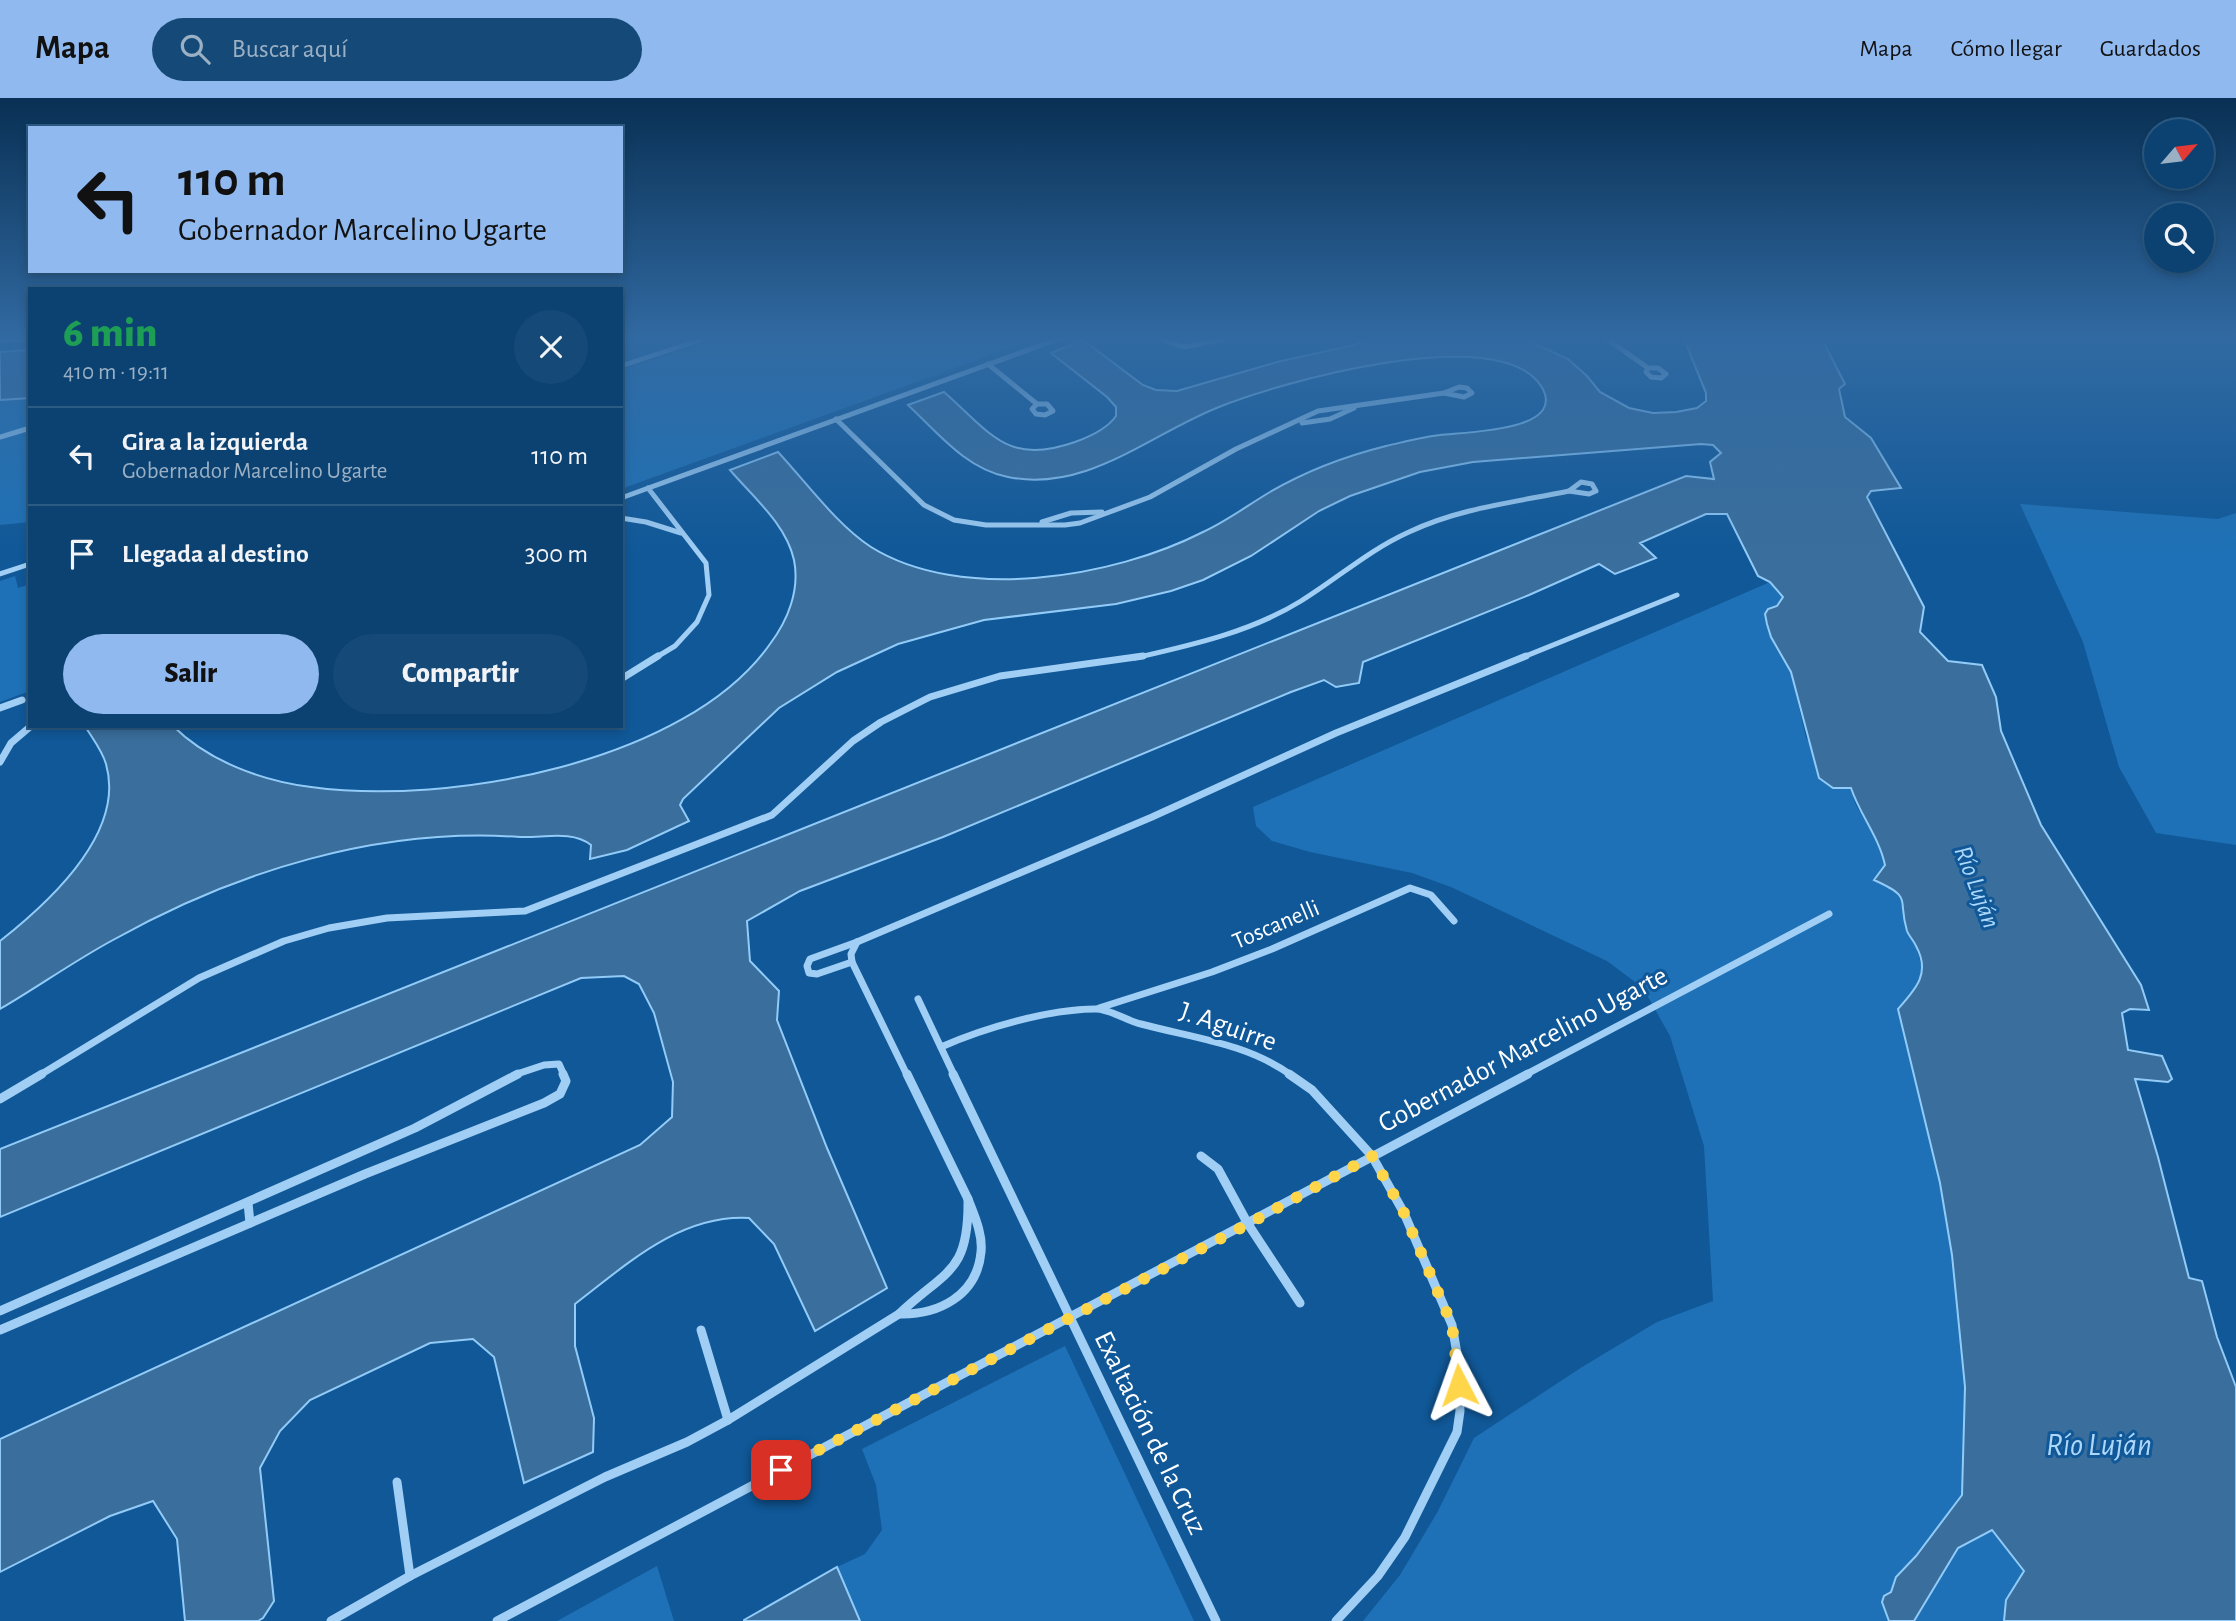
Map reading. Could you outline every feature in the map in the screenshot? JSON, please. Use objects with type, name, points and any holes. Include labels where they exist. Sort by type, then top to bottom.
[{"type":"street","points":[[623,497],[861,410]]},
{"type":"street","points":[[836,419],[932,511],[954,520],[986,525],[1072,524],[1150,497],[1236,449],[1325,410]]},
{"type":"street","points":[[1295,424],[1330,419],[1349,410]]},
{"type":"street","points":[[0,438],[28,429]]},
{"type":"street","points":[[623,678],[675,646],[697,622],[704,609],[710,583],[706,563],[648,488]]},
{"type":"street","points":[[0,1100],[152,1003],[240,958],[297,937],[360,922],[422,914],[500,916],[525,911],[772,815],[853,741],[881,722],[930,697],[1000,676],[1124,661],[1208,641],[1267,619],[1301,601],[1368,553],[1409,531],[1457,514],[1569,491]]},
{"type":"street","points":[[1038,524],[1065,514],[1108,512]]},
{"type":"street","points":[[623,518],[646,522],[684,534]]},
{"type":"street","points":[[0,574],[28,565]]},
{"type":"street","points":[[852,962],[817,974],[809,973],[807,966],[810,959],[857,942],[888,926],[1152,817],[1336,733],[1677,595]]},
{"type":"street","points":[[0,708],[22,701]]},
{"type":"street","points":[[0,762],[11,743],[29,728]]},
{"type":"street","points":[[0,743],[11,743]]},
{"type":"street","name":"Toscanelli","points":[[1098,1009],[1212,972],[1272,949],[1410,888],[1421,889],[1434,895],[1454,921]]},
{"type":"street","name":"Gobernador Marcelino Ugarte","points":[[497,1621],[1829,914]]},
{"type":"street","points":[[857,942],[851,954],[852,962],[968,1199],[978,1226],[981,1251],[975,1273],[963,1290],[947,1304],[923,1314],[899,1314]]},
{"type":"street","name":"Exaltación de la Cruz","points":[[918,999],[1216,1621]]},
{"type":"street","name":"J. Aguirre","points":[[942,1047],[971,1034],[1037,1017],[1098,1009],[1139,1024],[1228,1044],[1274,1063],[1312,1090],[1372,1156],[1404,1213],[1452,1325],[1458,1359],[1460,1411],[1457,1432],[1405,1537],[1378,1576],[1336,1621]]},
{"type":"street","points":[[0,1311],[419,1126],[522,1072],[546,1063],[559,1064],[566,1081],[560,1094],[544,1103],[481,1126],[0,1330]]},
{"type":"street","points":[[1201,1156],[1218,1170],[1248,1224],[1300,1304]]},
{"type":"street","points":[[331,1621],[410,1576],[605,1477],[687,1442],[728,1420],[899,1314],[912,1300],[947,1275],[957,1263],[967,1241],[968,1199]]},
{"type":"street","points":[[248,1203],[250,1223]]},
{"type":"street","points":[[701,1330],[728,1420]]},
{"type":"street","points":[[397,1482],[410,1576]]},
{"type":"shaded area","points":[[0,410],[28,410],[28,522],[0,525]]},
{"type":"shaded area","points":[[623,410],[839,410],[623,488]]},
{"type":"shaded area","points":[[2020,504],[2218,519],[2236,513],[2236,845],[2156,833],[2119,767],[2083,642]]},
{"type":"shaded area","points":[[15,576],[18,588],[28,585],[28,692],[0,702],[0,581]]},
{"type":"shaded area","points":[[1770,582],[1783,597],[1777,606],[1771,637],[1791,672],[1806,738],[1850,788],[1856,805],[1881,848],[1885,865],[1880,874],[1884,885],[1900,895],[1907,933],[1916,946],[1923,972],[1915,990],[1898,1009],[1940,1183],[1952,1255],[1965,1386],[1962,1495],[1916,1556],[1896,1577],[1895,1586],[1882,1602],[1889,1621],[1363,1621],[1400,1575],[1438,1511],[1474,1438],[1582,1367],[1657,1322],[1713,1301],[1704,1146],[1670,1036],[1643,988],[1607,961],[1451,887],[1412,873],[1310,852],[1272,841],[1256,826],[1253,807]]},
{"type":"shaded area","points":[[1065,1346],[1194,1621],[860,1621],[837,1567],[865,1554],[882,1530],[876,1485],[862,1449]]},
{"type":"shaded area","points":[[1993,1530],[2024,1571],[2006,1600],[2004,1621],[1914,1621],[1958,1548]]},
{"type":"shaded area","points":[[657,1566],[674,1621],[557,1621]]},
{"type":"water","points":[[913,410],[964,410],[1002,441],[1016,448],[1032,450],[1075,442],[1108,425],[1116,416],[1116,410],[1212,410],[1091,469],[1065,477],[1037,480],[1008,477],[979,466],[954,448]]},
{"type":"water","name":"Río Luján","points":[[1542,410],[1639,410],[1653,413],[1686,410],[1844,410],[1845,417],[1871,438],[1901,488],[1871,491],[1867,497],[1924,607],[1920,632],[1948,661],[1982,665],[1996,697],[2001,731],[2041,825],[2141,985],[2149,1010],[2130,1009],[2122,1013],[2128,1050],[2162,1056],[2172,1079],[2168,1082],[2135,1079],[2189,1278],[2202,1281],[2217,1337],[2236,1387],[2236,1621],[2004,1621],[2006,1600],[2024,1571],[1992,1530],[1958,1548],[1914,1621],[1889,1621],[1882,1602],[1884,1596],[1891,1592],[1896,1577],[1916,1556],[1962,1495],[1965,1387],[1952,1255],[1940,1183],[1898,1009],[1916,987],[1922,973],[1922,964],[1907,931],[1902,900],[1895,891],[1874,880],[1885,865],[1851,788],[1833,788],[1819,778],[1791,672],[1771,637],[1765,614],[1768,609],[1777,606],[1783,597],[1770,582],[1758,576],[1727,514],[1706,514],[1640,543],[1656,558],[1615,574],[1599,564],[1363,662],[1359,683],[1336,687],[1324,680],[1291,692],[943,837],[800,891],[747,921],[750,961],[779,991],[777,1020],[827,1148],[887,1288],[815,1331],[774,1244],[749,1218],[700,1224],[677,1233],[634,1259],[575,1304],[575,1346],[594,1418],[593,1452],[524,1483],[494,1357],[473,1339],[430,1343],[310,1400],[280,1431],[260,1468],[274,1601],[258,1621],[185,1621],[177,1539],[153,1501],[110,1516],[0,1572],[0,1439],[640,1145],[672,1117],[673,1082],[654,1013],[639,984],[624,976],[581,978],[0,1217],[0,1149],[1686,476],[1714,479],[1710,462],[1721,453],[1713,445],[1701,444],[1473,462],[1420,472],[1350,496],[1319,511],[1251,556],[1203,580],[1171,591],[1116,604],[984,620],[898,644],[837,672],[779,708],[683,799],[680,805],[689,821],[627,850],[590,859],[591,845],[567,836],[467,836],[414,839],[310,859],[259,874],[160,915],[99,948],[0,1009],[0,941],[59,887],[94,841],[104,816],[109,790],[106,764],[86,728],[175,728],[202,749],[237,767],[274,780],[311,787],[367,791],[429,789],[494,781],[560,767],[624,747],[682,719],[732,685],[770,644],[791,604],[795,582],[794,560],[776,523],[730,470],[778,452],[834,515],[871,547],[907,564],[948,575],[992,579],[1037,578],[1126,562],[1167,548],[1212,528],[1298,477],[1371,450],[1420,438],[1510,427]]},
{"type":"water","points":[[837,1567],[860,1621],[744,1621],[744,1620]]},
{"type":"route","points":[[781,1470],[1372,1156],[1404,1213],[1452,1325],[1459,1385]]}]
